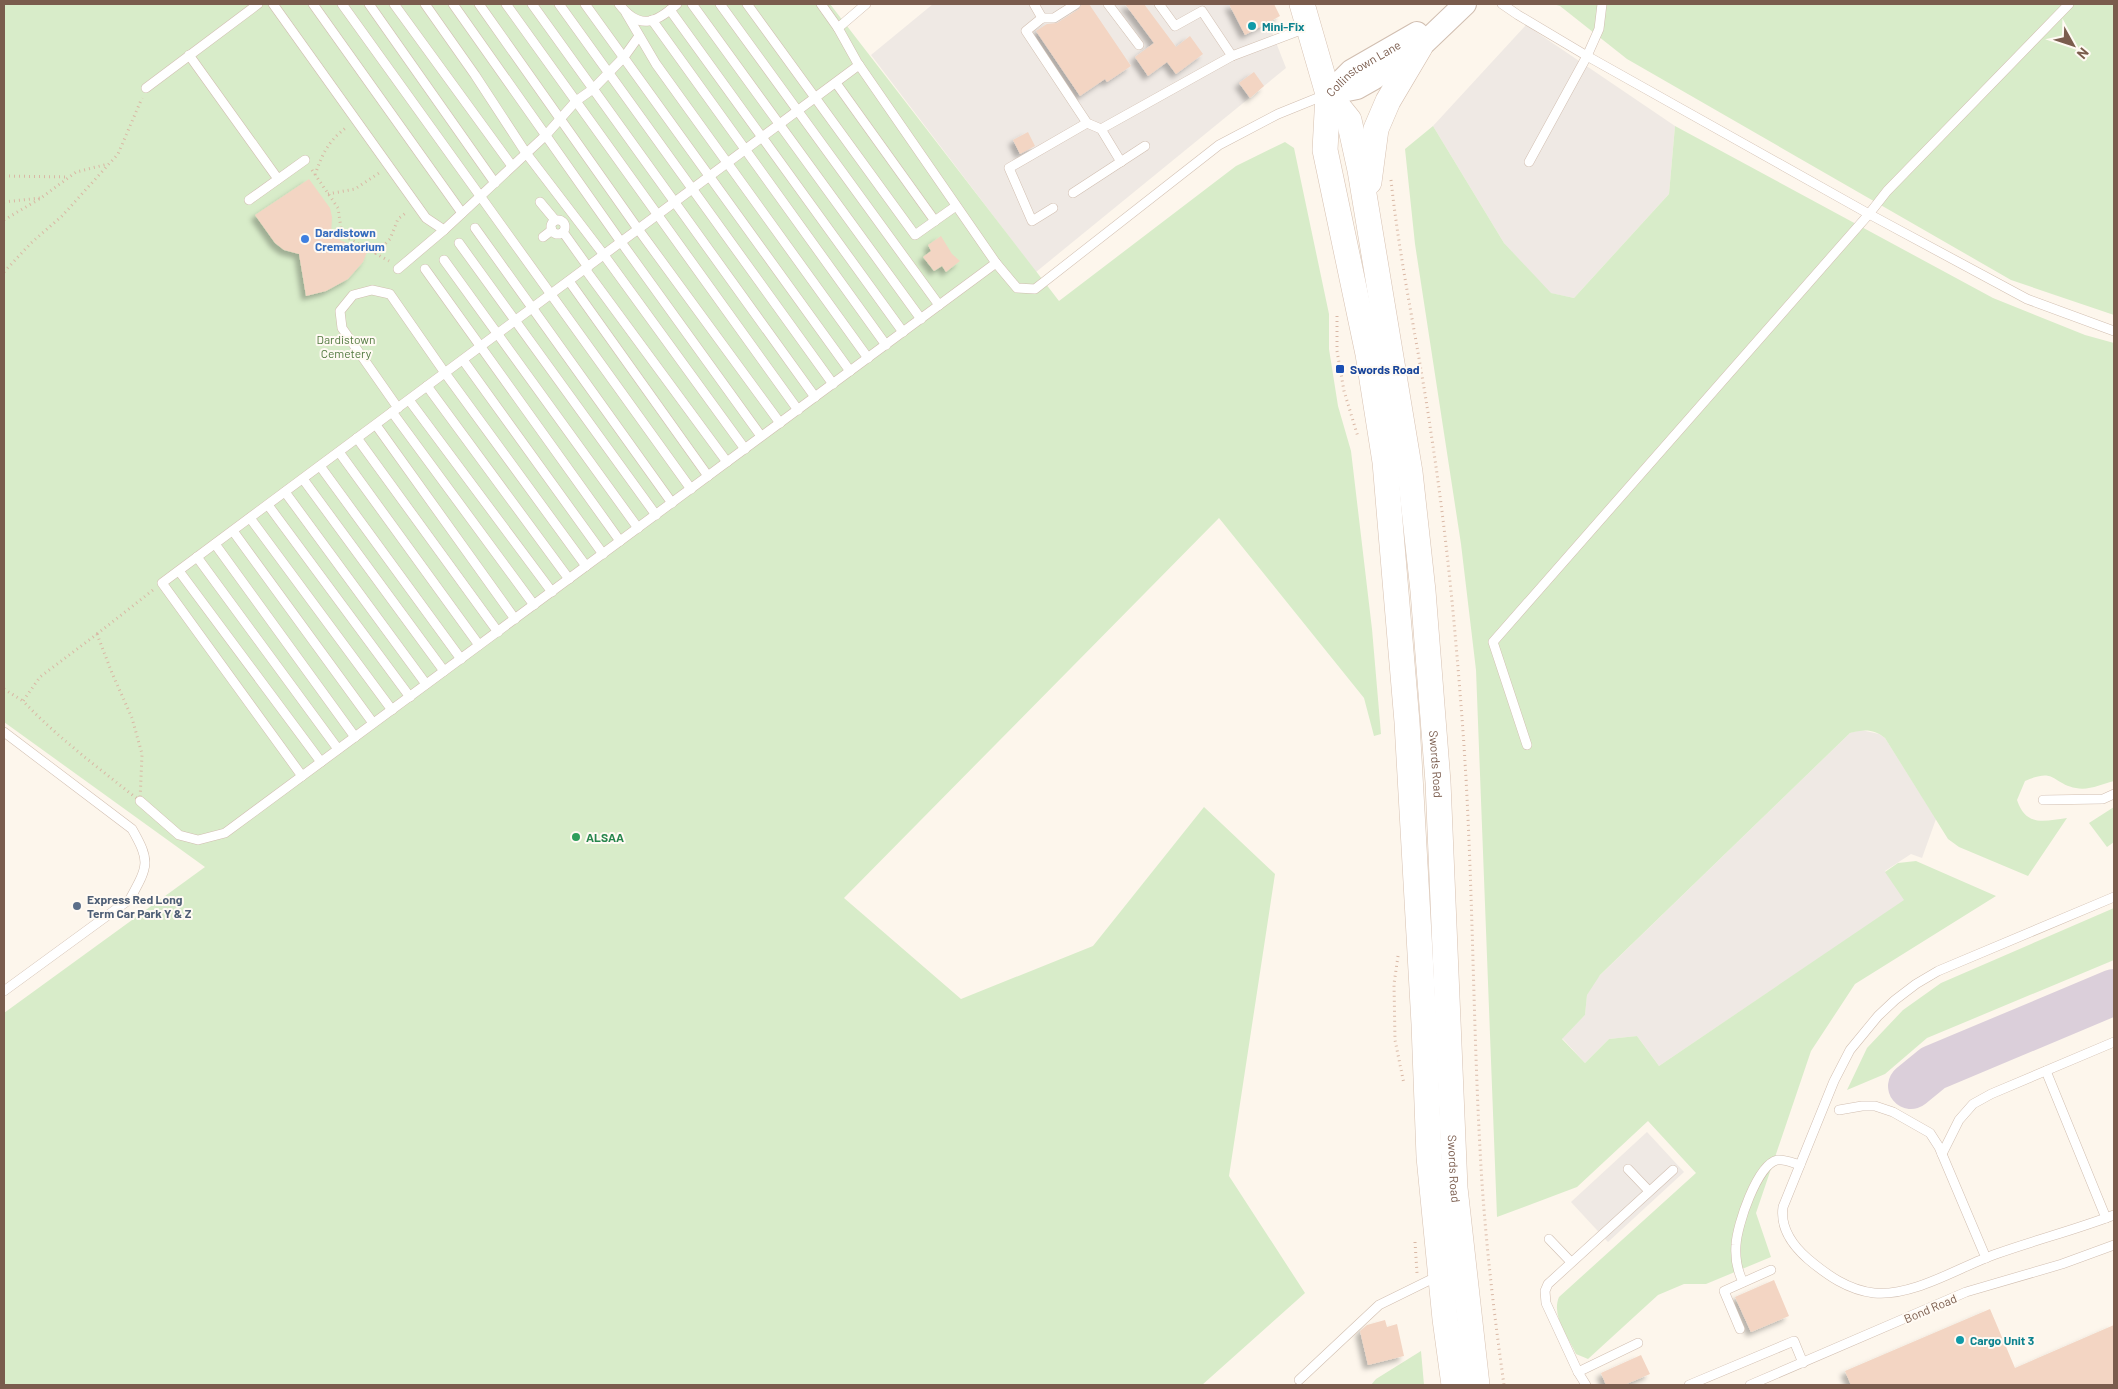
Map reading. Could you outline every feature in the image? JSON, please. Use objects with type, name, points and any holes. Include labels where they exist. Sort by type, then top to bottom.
[{"type":"main road","name":"Swords Road","points":[[1305,15],[1328,94],[1325,150],[1368,354],[1385,462],[1407,722],[1424,1024],[1429,1157],[1454,1385]]},
{"type":"main road","points":[[1365,202],[1376,129],[1388,101],[1420,47]]},
{"type":"main road","name":"Swords Road","points":[[1328,94],[1349,120],[1365,202],[1410,472],[1424,591],[1438,782],[1455,1188],[1477,1385]]},
{"type":"street","name":"Collinstown Lane","points":[[1328,94],[1357,88],[1420,47],[1464,4]]},
{"type":"street","name":"Collinstown Lane","points":[[1328,94],[1351,71],[1464,4]]},
{"type":"lane","points":[[146,88],[258,4]]},
{"type":"lane","points":[[274,4],[426,218],[444,230]]},
{"type":"lane","points":[[313,4],[462,213]]},
{"type":"lane","points":[[342,4],[691,489]]},
{"type":"lane","points":[[369,4],[495,183]]},
{"type":"lane","points":[[394,4],[512,166]]},
{"type":"lane","points":[[425,4],[475,75],[526,153],[604,255],[745,449]]},
{"type":"lane","points":[[453,4],[621,242],[762,436]]},
{"type":"lane","points":[[479,4],[638,229],[780,423]]},
{"type":"lane","points":[[506,4],[798,410]]},
{"type":"lane","points":[[532,4],[815,397]]},
{"type":"lane","points":[[560,4],[833,384]]},
{"type":"lane","points":[[585,4],[850,371]]},
{"type":"lane","points":[[619,4],[656,64],[868,358]]},
{"type":"lane","points":[[692,4],[921,318]]},
{"type":"lane","points":[[720,4],[939,305]]},
{"type":"lane","points":[[747,4],[915,235],[956,206]]},
{"type":"lane","points":[[821,4],[860,65],[996,264],[1018,288],[1035,289],[1220,145],[1278,114],[1328,94]]},
{"type":"lane","points":[[838,28],[866,4]]},
{"type":"lane","points":[[1034,4],[1042,18]]},
{"type":"lane","points":[[1076,4],[1054,18],[1042,18],[1026,31],[1087,124],[1101,128],[1121,162]]},
{"type":"lane","points":[[1108,4],[1139,45]]},
{"type":"lane","points":[[1158,4],[1175,26],[1204,7],[1232,56]]},
{"type":"lane","points":[[1502,4],[1587,56],[1869,214],[2027,299],[2114,330]]},
{"type":"lane","points":[[1529,162],[1587,56],[1599,29],[1602,4]]},
{"type":"lane","points":[[1527,745],[1493,642],[1869,214],[1887,191],[2069,4]]},
{"type":"lane","points":[[626,13],[640,22],[652,20],[673,7],[762,137],[903,332]]},
{"type":"lane","points":[[1101,128],[1305,15]]},
{"type":"lane","points":[[652,20],[886,345]]},
{"type":"lane","points":[[398,269],[495,183],[546,134],[576,101],[593,89],[624,57],[640,36]]},
{"type":"lane","points":[[189,56],[278,179]]},
{"type":"lane","points":[[302,776],[162,583],[860,65]]},
{"type":"lane","points":[[836,83],[935,221]]},
{"type":"lane","points":[[1053,208],[1032,221],[1008,168],[1087,124]]},
{"type":"lane","points":[[1073,193],[1145,146]]},
{"type":"lane","points":[[248,200],[305,160]]},
{"type":"lane","points":[[540,202],[565,228],[563,232],[587,268],[727,462]]},
{"type":"lane","points":[[563,232],[558,234],[552,230],[551,224],[572,215]]},
{"type":"lane","points":[[475,228],[672,503]]},
{"type":"lane","points":[[543,237],[552,230]]},
{"type":"lane","points":[[459,243],[656,515]]},
{"type":"lane","points":[[444,260],[638,528]]},
{"type":"lane","points":[[140,801],[179,835],[198,840],[225,833],[996,264]]},
{"type":"lane","points":[[425,269],[620,541]]},
{"type":"lane","points":[[569,281],[708,476]]},
{"type":"lane","points":[[534,605],[395,410],[342,328],[340,311],[353,295],[372,290],[390,294],[445,373],[586,566]]},
{"type":"lane","points":[[463,360],[602,554]]},
{"type":"lane","points":[[427,386],[569,579]]},
{"type":"lane","points":[[409,400],[552,592]]},
{"type":"lane","points":[[376,424],[515,619]]},
{"type":"lane","points":[[357,438],[498,632]]},
{"type":"lane","points":[[339,452],[479,645]]},
{"type":"lane","points":[[320,466],[461,659]]},
{"type":"lane","points":[[303,479],[444,671]]},
{"type":"lane","points":[[284,492],[426,684]]},
{"type":"lane","points":[[268,505],[410,696]]},
{"type":"lane","points":[[250,518],[392,710]]},
{"type":"lane","points":[[232,531],[373,723]]},
{"type":"lane","points":[[215,544],[355,736]]},
{"type":"lane","points":[[196,558],[338,749]]},
{"type":"lane","points":[[179,570],[321,762]]},
{"type":"lane","points":[[4,732],[132,829],[142,847],[146,862],[140,881],[130,899],[4,991]]},
{"type":"lane","points":[[2043,800],[2103,799],[2114,794]]},
{"type":"lane","points":[[2046,1071],[2110,1217],[1986,1258],[1909,1290],[1893,1293],[1874,1293],[1833,1279],[1800,1252],[1790,1239],[1782,1218],[1783,1207],[1834,1081],[1850,1050],[1878,1016],[1916,984],[1938,971],[2114,897]]},
{"type":"lane","points":[[1942,1154],[1959,1120],[1973,1104],[1990,1094],[2114,1042]]},
{"type":"lane","points":[[1839,1110],[1875,1106],[1892,1112],[1930,1133],[1942,1154],[1986,1258]]},
{"type":"lane","points":[[1742,1282],[1738,1270],[1736,1243],[1742,1220],[1759,1178],[1768,1165],[1778,1160],[1790,1161],[1800,1165]]},
{"type":"lane","points":[[1628,1169],[1649,1192]]},
{"type":"lane","points":[[1586,1385],[1578,1372],[1545,1297],[1545,1291],[1552,1279],[1673,1170]]},
{"type":"lane","points":[[1549,1239],[1571,1262]]},
{"type":"lane","name":"Bond Road","points":[[1750,1385],[1966,1292],[2054,1267],[2114,1245]]},
{"type":"lane","points":[[1740,1329],[1724,1291],[1771,1270]]},
{"type":"lane","points":[[1299,1380],[1380,1305],[1441,1274]]},
{"type":"lane","points":[[1690,1385],[1794,1341],[1803,1363]]},
{"type":"lane","points":[[1578,1372],[1638,1343]]},
{"type":"path","points":[[4,272],[31,243],[62,216],[118,154],[146,88]]},
{"type":"path","points":[[315,175],[327,145],[337,134],[357,120]]},
{"type":"path","points":[[305,160],[338,208],[341,228],[346,237],[398,269]]},
{"type":"path","points":[[4,220],[41,198],[76,172],[109,164]]},
{"type":"path","points":[[328,194],[355,190],[389,166]]},
{"type":"path","points":[[4,176],[70,176]]},
{"type":"path","points":[[4,202],[41,198]]},
{"type":"path","points":[[375,254],[390,239],[398,219],[417,205]]},
{"type":"path","points":[[1337,310],[1337,351],[1344,391],[1360,442]]},
{"type":"path","points":[[22,701],[40,676],[158,586]]},
{"type":"path","points":[[97,634],[112,674],[132,718],[142,754],[140,801]]},
{"type":"path","points":[[4,689],[22,701],[58,734],[140,801]]},
{"type":"path","points":[[1400,948],[1394,984],[1396,1040],[1404,1089]]},
{"type":"path","points":[[1414,1233],[1419,1285]]},
{"type":"shaded area","points":[[933,4],[1261,4],[1286,68],[1036,272],[871,55]]},
{"type":"shaded area","points":[[1526,25],[1675,126],[1669,194],[1574,298],[1550,293],[1504,243],[1433,126]]},
{"type":"shaded area","points":[[1861,730],[1879,734],[1885,738],[1936,819],[1922,858],[1911,854],[1885,871],[1905,900],[1659,1066],[1637,1036],[1609,1039],[1585,1063],[1562,1038],[1585,1015],[1587,995],[1592,983],[1850,733]]},
{"type":"shaded area","points":[[1647,1132],[1684,1172],[1608,1242],[1571,1202]]},
{"type":"green space","name":"Dardistown Cemetery","points":[[4,4],[830,4],[1059,301],[1236,166],[1285,142],[1294,148],[1329,314],[1329,349],[1338,406],[1351,451],[1372,629],[1381,734],[1374,736],[1364,698],[1219,518],[844,898],[961,999],[1093,946],[1204,807],[1275,874],[1229,1176],[1305,1293],[1202,1385],[4,1385],[4,1013],[205,867],[4,722]]},
{"type":"green space","points":[[1553,4],[2114,4],[2114,315],[2011,280],[1627,59],[1560,6]]},
{"type":"green space","points":[[1433,126],[1504,243],[1551,293],[1574,298],[1669,194],[1675,126],[1993,298],[2085,335],[2114,343],[2114,781],[2081,789],[2068,786],[2053,777],[2043,775],[2025,781],[2017,800],[2025,815],[2043,821],[2067,818],[2028,876],[1959,847],[1948,839],[1885,738],[1869,731],[1850,733],[1600,975],[1587,995],[1585,1015],[1562,1039],[1585,1063],[1609,1039],[1637,1036],[1659,1066],[1904,900],[1885,872],[1898,863],[1916,861],[1996,896],[1855,984],[1811,1051],[1756,1213],[1771,1257],[1706,1284],[1684,1284],[1658,1295],[1588,1359],[1576,1354],[1562,1326],[1557,1312],[1559,1297],[1696,1173],[1648,1121],[1577,1187],[1497,1217],[1476,670],[1461,544],[1415,244],[1405,149]]},
{"type":"green space","points":[[2114,807],[2114,842],[2107,847],[2089,823]]},
{"type":"green space","points":[[2114,908],[2114,960],[1927,1038],[1885,1074],[1847,1090],[1867,1048],[1903,1010],[1941,983]]},
{"type":"green space","points":[[1421,1351],[1424,1385],[1371,1385],[1376,1379]]},
{"type":"building","points":[[1082,4],[1089,4],[1131,66],[1107,82],[1105,79],[1080,96],[1036,31],[1047,24],[1057,23],[1079,9]]},
{"type":"building","points":[[1125,4],[1144,4],[1176,47],[1190,36],[1203,54],[1176,74],[1167,62],[1148,76],[1135,57],[1154,43]]},
{"type":"building","name":"Mini-Fix","points":[[1229,4],[1274,4],[1280,16],[1245,35]]},
{"type":"building","points":[[1254,72],[1264,86],[1250,98],[1239,83]]},
{"type":"building","points":[[1028,132],[1035,146],[1020,154],[1013,140]]},
{"type":"building","name":"Dardistown Crematorium","points":[[309,179],[330,208],[332,217],[331,236],[367,252],[363,262],[348,279],[326,291],[306,296],[299,254],[284,250],[275,243],[255,215]]},
{"type":"building","points":[[941,236],[952,254],[960,261],[946,272],[942,266],[934,271],[923,257],[931,251],[928,245]]},
{"type":"building","points":[[1774,1280],[1789,1316],[1751,1332],[1735,1297]]},
{"type":"building","name":"Cargo Unit 3","points":[[1990,1309],[2015,1368],[2114,1325],[2114,1385],[1851,1385],[1845,1371]]},
{"type":"building","points":[[1385,1320],[1387,1327],[1397,1324],[1404,1356],[1368,1365],[1360,1331],[1367,1325]]},
{"type":"building","points":[[1641,1355],[1650,1374],[1624,1385],[1606,1385],[1601,1373]]},
{"type":"taxiway","points":[[1911,1086],[1933,1068],[2114,992]]},
{"type":"place","name":"Mini-Fix","points":[[1252,26]]},
{"type":"place","name":"Dardistown Crematorium","points":[[305,239]]},
{"type":"place","name":"Swords Road","points":[[1340,369]]},
{"type":"place","name":"ALSAA","points":[[576,837]]},
{"type":"place","name":"Express Red Long Term Car Park Y & Z","points":[[77,906]]},
{"type":"place","name":"Cargo Unit 3","points":[[1960,1340]]}]
